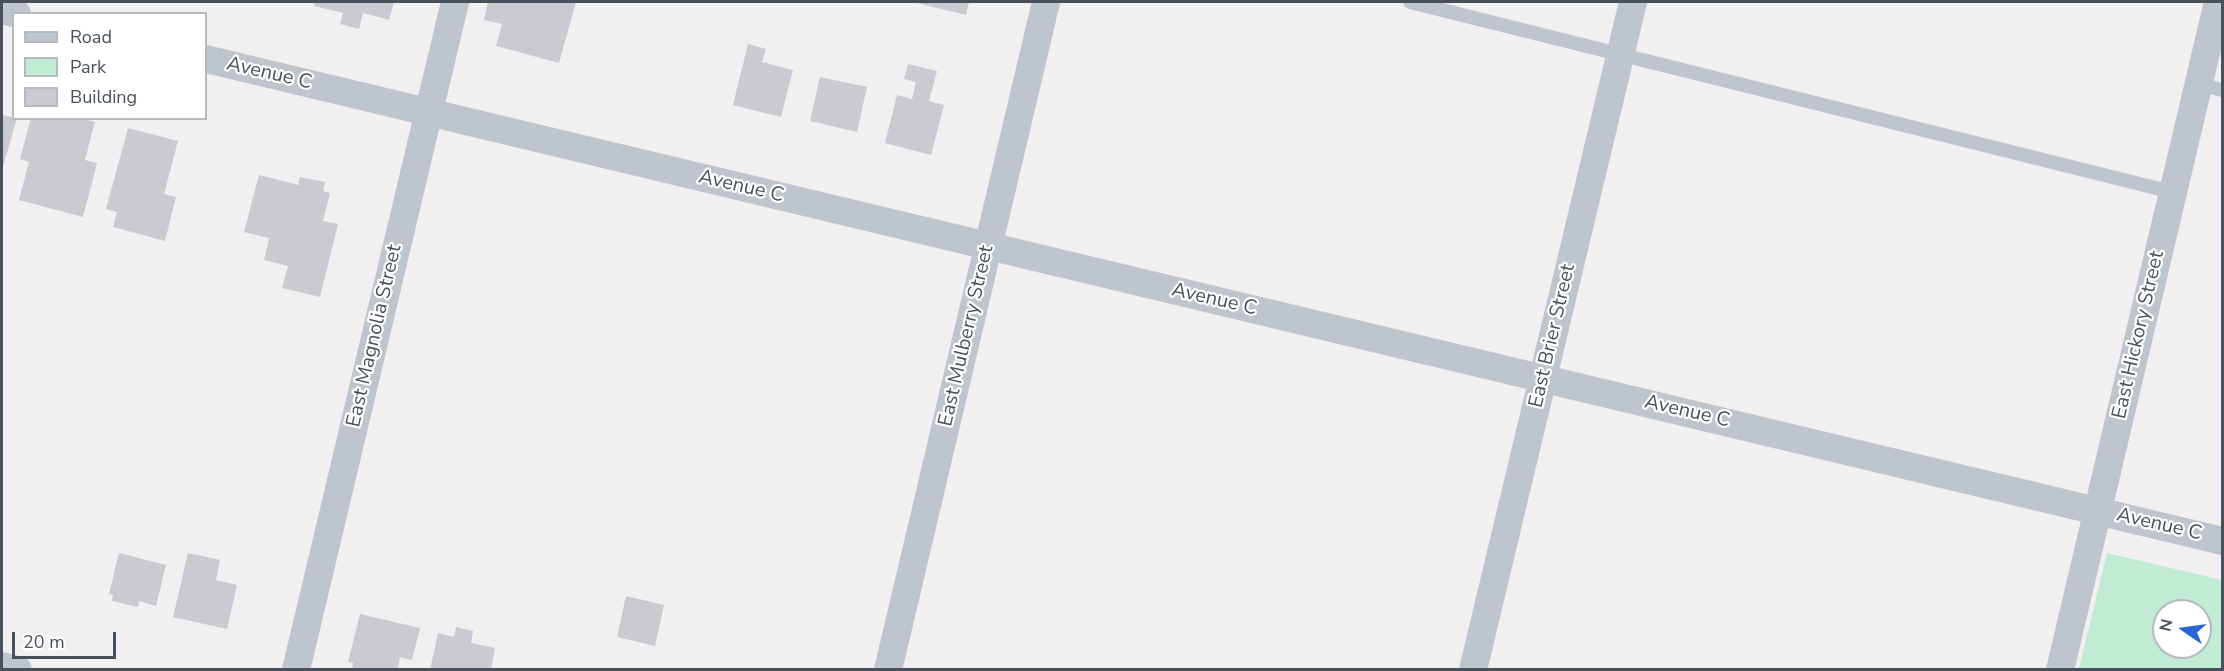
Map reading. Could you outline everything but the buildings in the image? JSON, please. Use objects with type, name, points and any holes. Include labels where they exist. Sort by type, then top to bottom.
[{"type":"street","name":"East Magnolia Street","points":[[296,669],[455,2]]},
{"type":"street","name":"East Mulberry Street","points":[[888,669],[1046,2]]},
{"type":"street","name":"East Brier Street","points":[[1473,669],[1633,2]]},
{"type":"street","name":"East Hickory Street","points":[[2060,669],[2172,192],[2210,87],[2218,2]]},
{"type":"street","name":"Avenue C","points":[[207,58],[2223,540]]},
{"type":"street","points":[[2,666],[18,669]]},
{"type":"lane","points":[[1410,2],[2172,192]]},
{"type":"green space","points":[[2107,553],[2222,580],[2222,669],[2079,669]]}]
